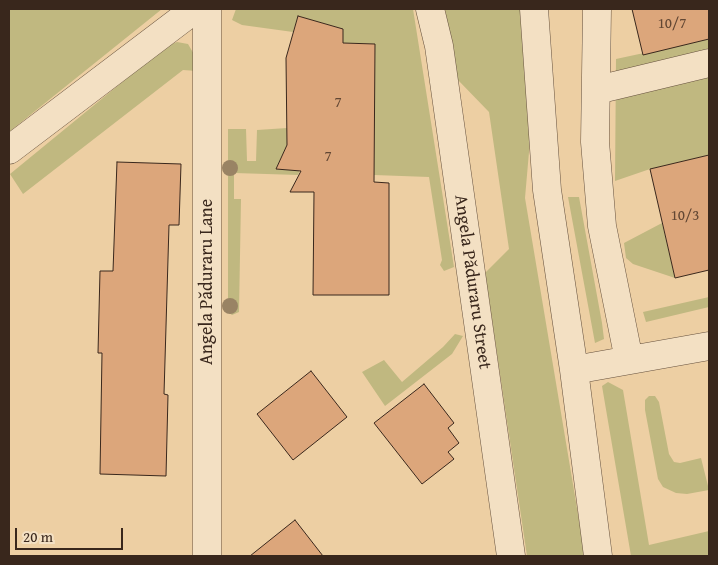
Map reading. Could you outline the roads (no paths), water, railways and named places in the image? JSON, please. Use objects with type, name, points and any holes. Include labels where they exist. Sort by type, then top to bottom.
[{"type":"street","points":[[9,150],[195,9]]},
{"type":"street","name":"Angela Păduraru Lane","points":[[207,9],[207,556]]},
{"type":"street","name":"Angela Păduraru Street","points":[[430,9],[439,46],[510,556]]},
{"type":"street","points":[[534,9],[547,190],[574,370],[598,556]]},
{"type":"street","points":[[597,9],[595,142],[602,226],[629,360]]},
{"type":"street","points":[[597,90],[709,63]]},
{"type":"street","points":[[574,370],[709,346]]}]
